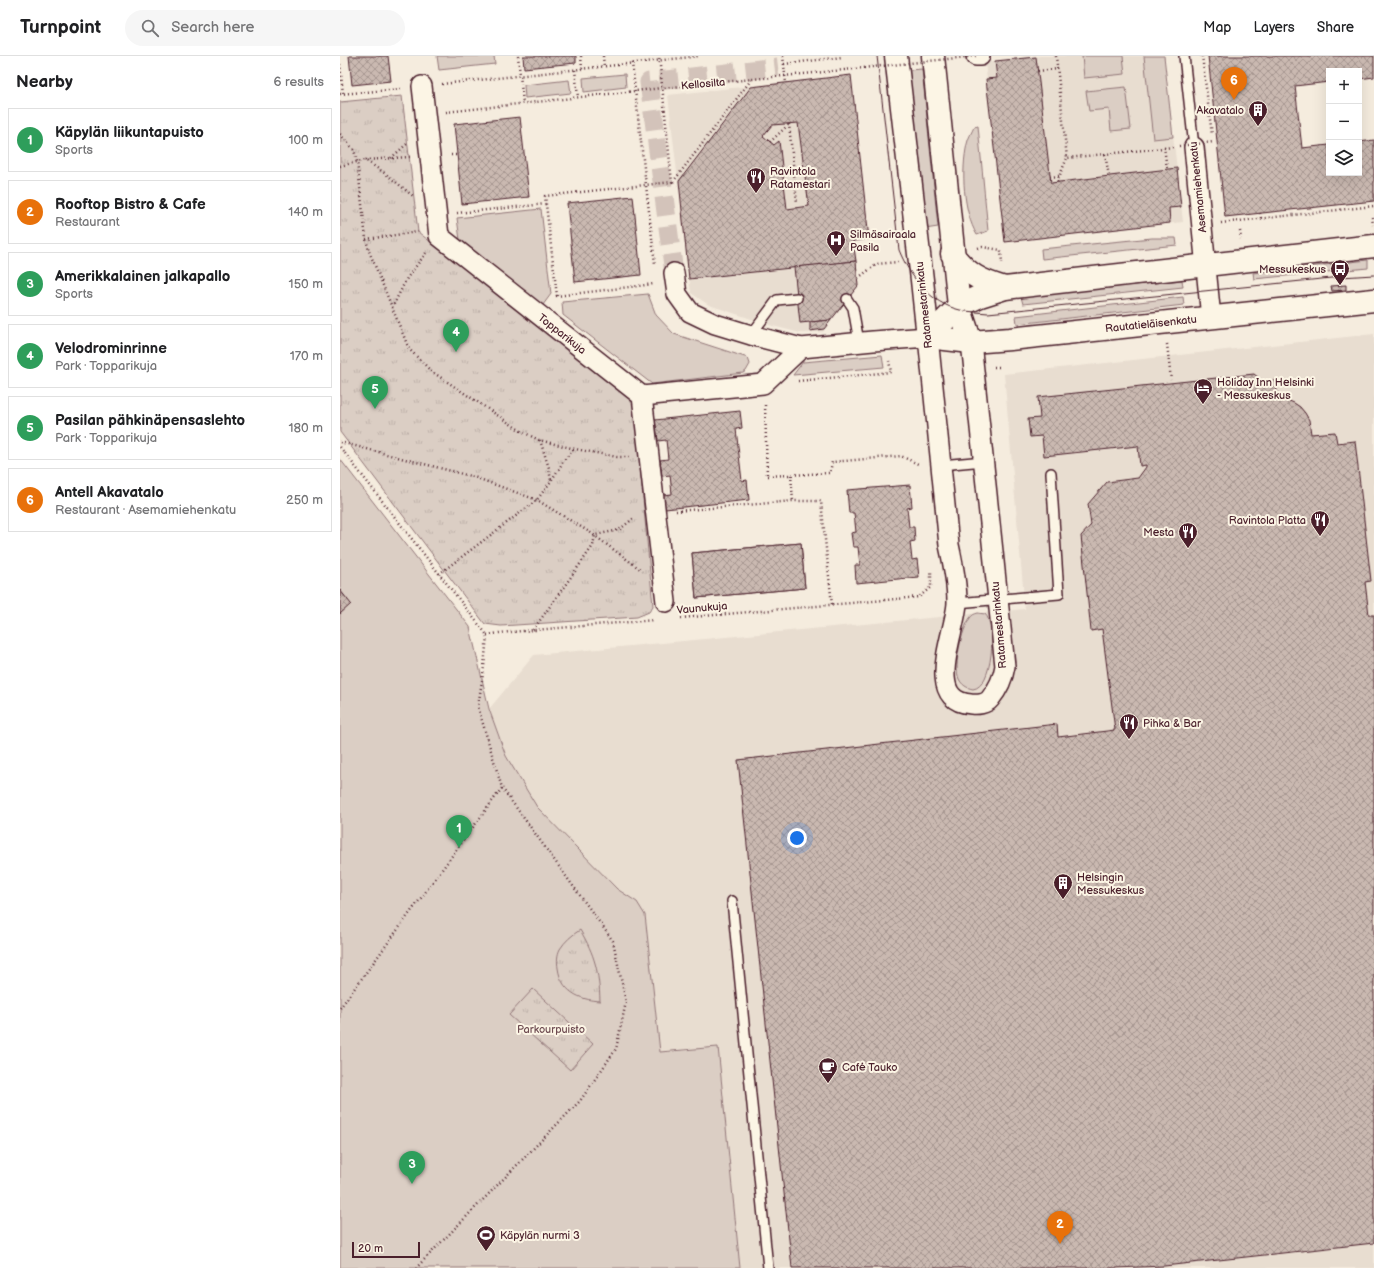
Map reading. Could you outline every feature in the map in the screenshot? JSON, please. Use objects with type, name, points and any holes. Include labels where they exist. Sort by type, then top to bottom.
[{"type":"street","name":"Ratamestarinkatu","points":[[896,56],[922,280],[949,545],[953,563],[957,603],[948,644],[945,674],[947,687],[955,700],[966,704],[978,705],[988,701],[997,691],[1003,678],[1005,666],[971,342],[959,306],[952,254],[933,56]]},
{"type":"street","points":[[422,86],[438,234]]},
{"type":"street","name":"Asemamiehenkatu","points":[[1184,144],[1206,265],[1211,318]]},
{"type":"street","name":"Topparikuja","points":[[438,234],[642,396]]},
{"type":"street","points":[[928,337],[959,306],[980,296],[1004,288],[1374,246]]},
{"type":"street","points":[[952,254],[963,268],[977,278],[1004,288]]},
{"type":"street","name":"Rautatieläisenkatu","points":[[674,273],[677,294],[690,312],[715,324],[801,348],[928,337],[971,342],[1029,338],[1374,300]]},
{"type":"street","points":[[668,613],[642,396],[763,384],[801,348]]},
{"type":"lane","name":"Asemamiehenkatu","points":[[1184,56],[1184,144]]},
{"type":"lane","points":[[751,335],[777,300],[797,298]]},
{"type":"lane","points":[[847,299],[853,308],[859,342]]},
{"type":"lane","points":[[941,465],[984,461]]},
{"type":"lane","points":[[957,603],[1059,594],[1051,473]]},
{"type":"lane","points":[[732,901],[768,1268]]},
{"type":"path","points":[[518,56],[523,103]]},
{"type":"path","points":[[581,56],[582,69]]},
{"type":"path","points":[[603,56],[604,67]]},
{"type":"path","points":[[659,56],[672,182]]},
{"type":"path","points":[[441,84],[700,56]]},
{"type":"path","points":[[783,56],[786,83]]},
{"type":"path","name":"Kellosilta","points":[[425,114],[976,56]]},
{"type":"path","points":[[1056,56],[1067,158],[1057,182]]},
{"type":"path","points":[[1067,158],[1213,142],[1202,56]]},
{"type":"path","points":[[784,64],[842,57]]},
{"type":"path","points":[[340,64],[342,94],[401,88]]},
{"type":"path","points":[[632,64],[655,269]]},
{"type":"path","points":[[1038,71],[1058,69]]},
{"type":"path","points":[[575,70],[578,97]]},
{"type":"path","points":[[541,317],[557,296],[545,196],[672,182],[751,80]]},
{"type":"path","points":[[770,142],[789,124],[797,203]]},
{"type":"path","points":[[340,134],[354,150],[357,161],[366,239],[369,251],[409,348],[430,371],[521,431],[539,440],[574,449],[617,456],[649,458]]},
{"type":"path","points":[[1164,148],[1167,169]]},
{"type":"path","points":[[1105,154],[1109,176]]},
{"type":"path","points":[[340,166],[365,160],[430,157]]},
{"type":"path","points":[[365,160],[386,174],[415,198],[436,209]]},
{"type":"path","points":[[1050,177],[1059,176]]},
{"type":"path","points":[[457,213],[546,204]]},
{"type":"path","points":[[1221,223],[1374,206]]},
{"type":"path","points":[[1260,213],[1261,218]]},
{"type":"path","points":[[366,239],[438,234]]},
{"type":"path","points":[[392,308],[407,278],[438,234]]},
{"type":"path","points":[[858,278],[877,264]]},
{"type":"path","points":[[557,296],[657,284]]},
{"type":"path","points":[[1167,344],[1171,380]]},
{"type":"path","points":[[889,358],[891,372],[763,384],[767,476],[830,473],[832,462],[901,456]]},
{"type":"path","points":[[539,440],[549,468],[551,481]]},
{"type":"path","points":[[340,442],[474,477],[538,500],[594,535],[640,569],[663,579]]},
{"type":"path","points":[[340,447],[487,635],[478,707],[502,788],[613,941],[626,1002],[616,1050],[580,1101],[416,1268]]},
{"type":"path","points":[[439,574],[538,500],[564,459],[574,449]]},
{"type":"path","points":[[791,475],[793,501]]},
{"type":"path","points":[[594,535],[619,530],[637,515],[655,504],[821,501],[832,605]]},
{"type":"path","points":[[533,630],[593,546],[594,535]]},
{"type":"path","name":"Vaunukuja","points":[[487,635],[668,613],[832,605],[919,597],[930,587],[931,565]]},
{"type":"path","points":[[340,1008],[502,788]]},
{"type":"shaded area","points":[[1041,56],[1164,56],[1183,222],[1005,242],[985,62]]},
{"type":"shaded area","points":[[851,75],[869,239],[853,241],[858,286],[823,332],[801,333],[773,326],[709,305],[691,293],[668,95]]},
{"type":"shaded area","name":"Helsingin Messukeskus","points":[[1374,334],[1374,1268],[740,1268],[718,1047],[660,1052],[645,915],[637,902],[617,889],[537,807],[506,756],[489,709],[534,655],[1025,609],[1004,374]]},
{"type":"green space","points":[[437,56],[494,56],[495,64],[439,70]]},
{"type":"green space","points":[[1082,56],[1123,56],[1125,74],[1084,78]]},
{"type":"green space","points":[[1144,56],[1164,56],[1173,137],[1153,139]]},
{"type":"green space","points":[[922,69],[938,227],[925,229],[909,70]]},
{"type":"green space","points":[[625,74],[626,87],[584,92],[583,78]]},
{"type":"green space","points":[[569,80],[571,93],[525,98],[524,85]]},
{"type":"green space","points":[[1126,87],[1131,129],[1111,131],[1109,109],[1089,111],[1086,91]]},
{"type":"green space","points":[[402,96],[418,232],[634,401],[653,606],[649,612],[637,617],[501,626],[485,624],[340,432],[340,102]]},
{"type":"green space","points":[[978,126],[988,231],[977,235],[972,226],[966,203],[964,191],[964,166],[969,137],[974,127]]},
{"type":"green space","points":[[541,209],[551,294],[540,309],[455,245],[460,240],[457,218]]},
{"type":"green space","points":[[1152,238],[1176,238],[1177,245],[1042,259],[1041,249]]},
{"type":"green space","points":[[1368,260],[1368,268],[1254,279],[1253,273]]},
{"type":"green space","points":[[1182,280],[1183,287],[1023,304],[1021,297]]},
{"type":"green space","points":[[648,294],[656,315],[674,334],[748,358],[750,364],[746,371],[743,373],[652,384],[563,315],[562,302]]},
{"type":"green space","points":[[1183,297],[1184,305],[1017,324],[1016,316]]},
{"type":"green space","points":[[882,355],[884,367],[793,375],[803,362]]},
{"type":"green space","points":[[340,459],[470,627],[489,709],[506,756],[537,807],[617,889],[637,902],[645,915],[660,1052],[718,1047],[740,1268],[340,1268]]},
{"type":"green space","points":[[978,613],[985,614],[989,620],[992,642],[989,667],[985,678],[980,686],[973,689],[965,686],[960,681],[957,673],[957,666],[959,648],[964,630],[971,617]]},
{"type":"green space","points":[[580,930],[593,956],[599,981],[600,1001],[585,999],[572,993],[563,983],[560,976],[557,960],[560,949],[569,938]]},
{"type":"green space","name":"Parkourpuisto","points":[[533,989],[593,1044],[570,1070],[509,1015]]},
{"type":"building","points":[[349,56],[388,56],[391,81],[352,85]]},
{"type":"building","points":[[523,56],[576,56],[576,63],[524,68]]},
{"type":"building","name":"Akavatalo","points":[[1208,56],[1374,56],[1374,77],[1362,79],[1362,68],[1326,68],[1326,82],[1295,86],[1302,148],[1326,145],[1326,176],[1362,176],[1362,142],[1374,140],[1374,201],[1225,217]]},
{"type":"building","points":[[1036,57],[1051,183],[1177,168],[1181,207],[1169,208],[1170,223],[1005,242],[986,79],[997,78],[995,61]]},
{"type":"building","points":[[851,75],[869,239],[853,241],[856,261],[689,279],[679,181],[751,87]],"holes":[[[798,123],[809,206],[787,209],[779,141],[774,145],[763,136],[772,125]]]},
{"type":"building","points":[[520,117],[529,197],[462,204],[454,124]]},
{"type":"building","points":[[633,196],[641,275],[575,282],[567,203]]},
{"type":"building","points":[[856,261],[858,286],[831,320],[800,323],[794,267]]},
{"type":"building","points":[[1346,285],[1346,290],[1332,291],[1331,286]]},
{"type":"building","points":[[831,320],[824,329],[810,331],[810,322]]},
{"type":"building","name":"Helsingin Messukeskus","points":[[1254,374],[1264,382],[1276,380],[1277,392],[1287,400],[1300,407],[1305,413],[1309,420],[1311,434],[1335,432],[1337,443],[1355,441],[1371,581],[1365,582],[1369,615],[1374,615],[1374,1243],[1164,1266],[1116,1268],[792,1268],[738,760],[1057,724],[1058,737],[1115,730],[1102,629],[1091,631],[1081,536],[1091,525],[1088,504],[1107,482],[1138,478],[1146,465],[1140,466],[1138,446],[1044,456],[1042,436],[1030,437],[1028,419],[1040,418],[1038,397]]},
{"type":"building","points":[[740,411],[742,428],[736,429],[742,481],[747,480],[749,500],[665,509],[663,495],[672,494],[670,475],[662,476],[660,460],[668,459],[666,440],[658,441],[655,420]]},
{"type":"building","points":[[910,485],[912,507],[907,508],[909,527],[914,527],[915,541],[910,542],[912,560],[917,559],[919,577],[856,583],[855,565],[860,565],[858,547],[853,547],[851,533],[856,532],[854,513],[849,513],[847,490]]},
{"type":"building","points":[[801,543],[805,588],[696,598],[692,553]]},
{"type":"building","points":[[801,543],[805,588],[696,598],[692,553]]},
{"type":"building","points":[[340,590],[351,604],[340,614]]},
{"type":"tunnel","points":[[674,273],[649,82],[778,67]]},
{"type":"tram line","points":[[877,56],[899,250],[909,270],[922,288],[949,307],[963,311],[988,313],[1341,277],[1374,275]]},
{"type":"place","name":"Antell Akavatalo","points":[[1234,100]]},
{"type":"place","name":"Akavatalo","points":[[1258,127]]},
{"type":"place","name":"Ravintola Ratamestari","points":[[756,194]]},
{"type":"place","name":"Silmäsairaala Pasila","points":[[836,257]]},
{"type":"place","name":"Messukeskus","points":[[1340,286]]},
{"type":"place","name":"Velodrominrinne","points":[[456,352]]},
{"type":"place","name":"Holiday Inn Helsinki - Messukeskus","points":[[1203,405]]},
{"type":"place","name":"Pasilan pähkinäpensaslehto","points":[[375,409]]},
{"type":"place","name":"Ravintola Platta","points":[[1320,537]]},
{"type":"place","name":"Mesta","points":[[1188,549]]},
{"type":"place","name":"Pihka & Bar","points":[[1129,740]]},
{"type":"place","name":"Käpylän liikuntapuisto","points":[[459,848]]},
{"type":"place","name":"Helsingin Messukeskus","points":[[1063,900]]},
{"type":"place","name":"Café Tauko","points":[[828,1084]]},
{"type":"place","name":"Amerikkalainen jalkapallo","points":[[412,1184]]},
{"type":"place","name":"Rooftop Bistro & Cafe","points":[[1060,1244]]},
{"type":"place","name":"Käpylän nurmi 3","points":[[486,1252]]}]
